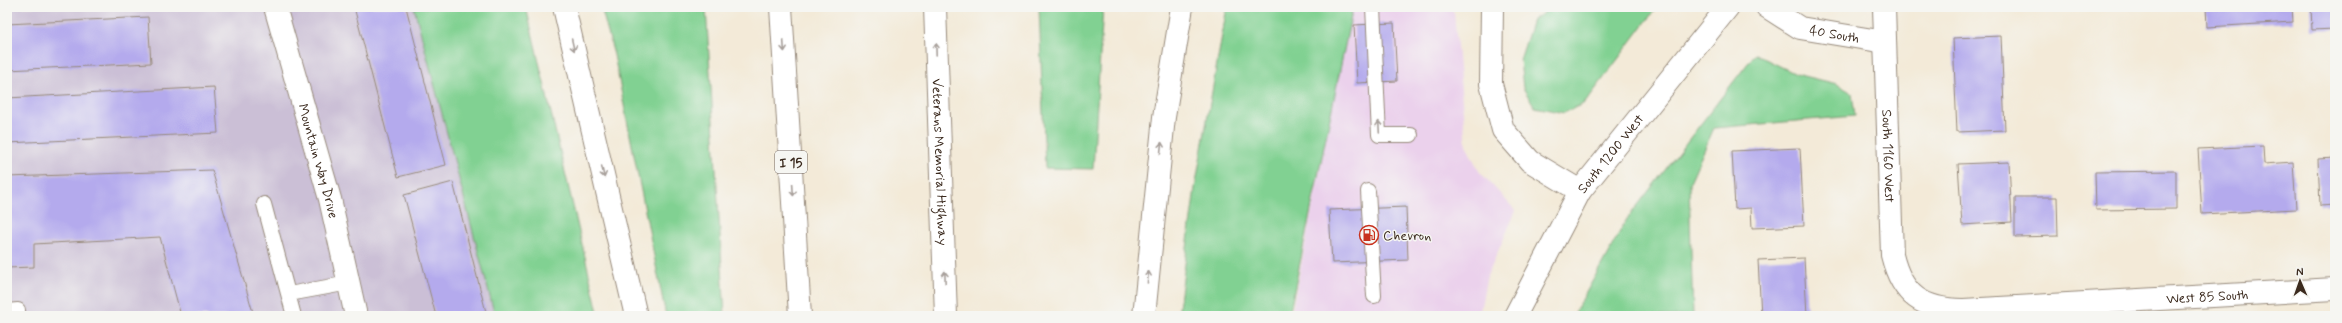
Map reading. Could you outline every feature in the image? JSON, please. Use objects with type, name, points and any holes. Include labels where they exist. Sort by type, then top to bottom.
[{"type":"main road","name":"Mountain Way Drive","points":[[275,7],[330,199],[350,283],[356,316]]},
{"type":"main road","points":[[564,7],[636,316]]},
{"type":"main road","name":"I 15","points":[[781,7],[800,316]]},
{"type":"main road","name":"Veterans Memorial Highway","points":[[935,7],[946,316]]},
{"type":"main road","points":[[1144,316],[1164,117],[1182,7]]},
{"type":"main road","points":[[1492,7],[1491,84],[1503,130],[1530,161],[1580,191]]},
{"type":"main road","name":"South 1200 West","points":[[1515,316],[1580,191],[1728,7]]},
{"type":"main road","name":"40 South","points":[[1767,7],[1800,28],[1885,42]]},
{"type":"main road","name":"South 1160 West","points":[[1884,7],[1892,255],[1896,271],[1904,285],[1915,298]]},
{"type":"main road","name":"West 85 South","points":[[1915,298],[1944,310],[1963,310],[2335,290]]},
{"type":"lane","points":[[1373,7],[1379,135],[1411,135]]},
{"type":"lane","points":[[1368,191],[1374,296]]},
{"type":"lane","points":[[264,204],[294,316]]},
{"type":"lane","points":[[289,294],[350,283]]},
{"type":"lane","points":[[7,311],[18,310],[18,316]]},
{"type":"shaded area","points":[[7,7],[414,7],[495,316],[7,316]]},
{"type":"shaded area","points":[[1352,7],[1450,7],[1454,13],[1466,145],[1479,171],[1516,211],[1487,276],[1479,316],[1291,316]]},
{"type":"green space","points":[[414,7],[526,7],[599,316],[495,316]]},
{"type":"green space","points":[[601,7],[706,7],[725,316],[666,316],[614,55]]},
{"type":"green space","points":[[1039,7],[1103,7],[1093,169],[1045,168]]},
{"type":"green space","points":[[1227,7],[1353,7],[1289,316],[1178,316],[1195,188]]},
{"type":"green space","points":[[1553,7],[1657,7],[1585,103],[1564,113],[1535,107],[1523,88],[1520,60],[1533,20]]},
{"type":"green space","points":[[1755,54],[1796,74],[1837,84],[1852,93],[1855,116],[1714,128],[1689,184],[1693,316],[1573,316],[1627,219]]},
{"type":"building","points":[[354,7],[406,7],[446,165],[398,177]]},
{"type":"building","points":[[2206,7],[2292,7],[2293,22],[2207,27]]},
{"type":"building","points":[[2311,7],[2335,7],[2335,29],[2312,30]]},
{"type":"building","points":[[148,17],[151,63],[7,70],[7,24]]},
{"type":"building","points":[[1394,23],[1397,81],[1357,83],[1354,25]]},
{"type":"building","points":[[2001,36],[2005,130],[1957,132],[1953,38]]},
{"type":"building","points":[[214,87],[218,133],[7,143],[7,98]]},
{"type":"building","points":[[2263,146],[2264,164],[2293,162],[2296,209],[2202,214],[2198,149]]},
{"type":"building","points":[[1800,148],[1804,226],[1752,228],[1751,208],[1735,209],[1732,151]]},
{"type":"building","points":[[2335,158],[2335,205],[2320,206],[2318,159]]},
{"type":"building","points":[[2009,162],[2012,222],[1962,225],[1958,164]]},
{"type":"building","points":[[212,170],[254,316],[181,316],[160,237],[34,244],[34,267],[7,268],[7,177]]},
{"type":"building","points":[[2176,171],[2176,209],[2096,210],[2095,172]]},
{"type":"building","points":[[453,182],[487,316],[436,316],[404,195]]},
{"type":"building","points":[[2015,197],[2057,197],[2058,236],[2015,237]]},
{"type":"building","name":"Chevron","points":[[1406,207],[1408,260],[1332,263],[1329,210]]},
{"type":"building","points":[[1804,258],[1807,316],[1761,316],[1758,260]]},
{"type":"place","name":"Chevron","points":[[1369,235]]}]
